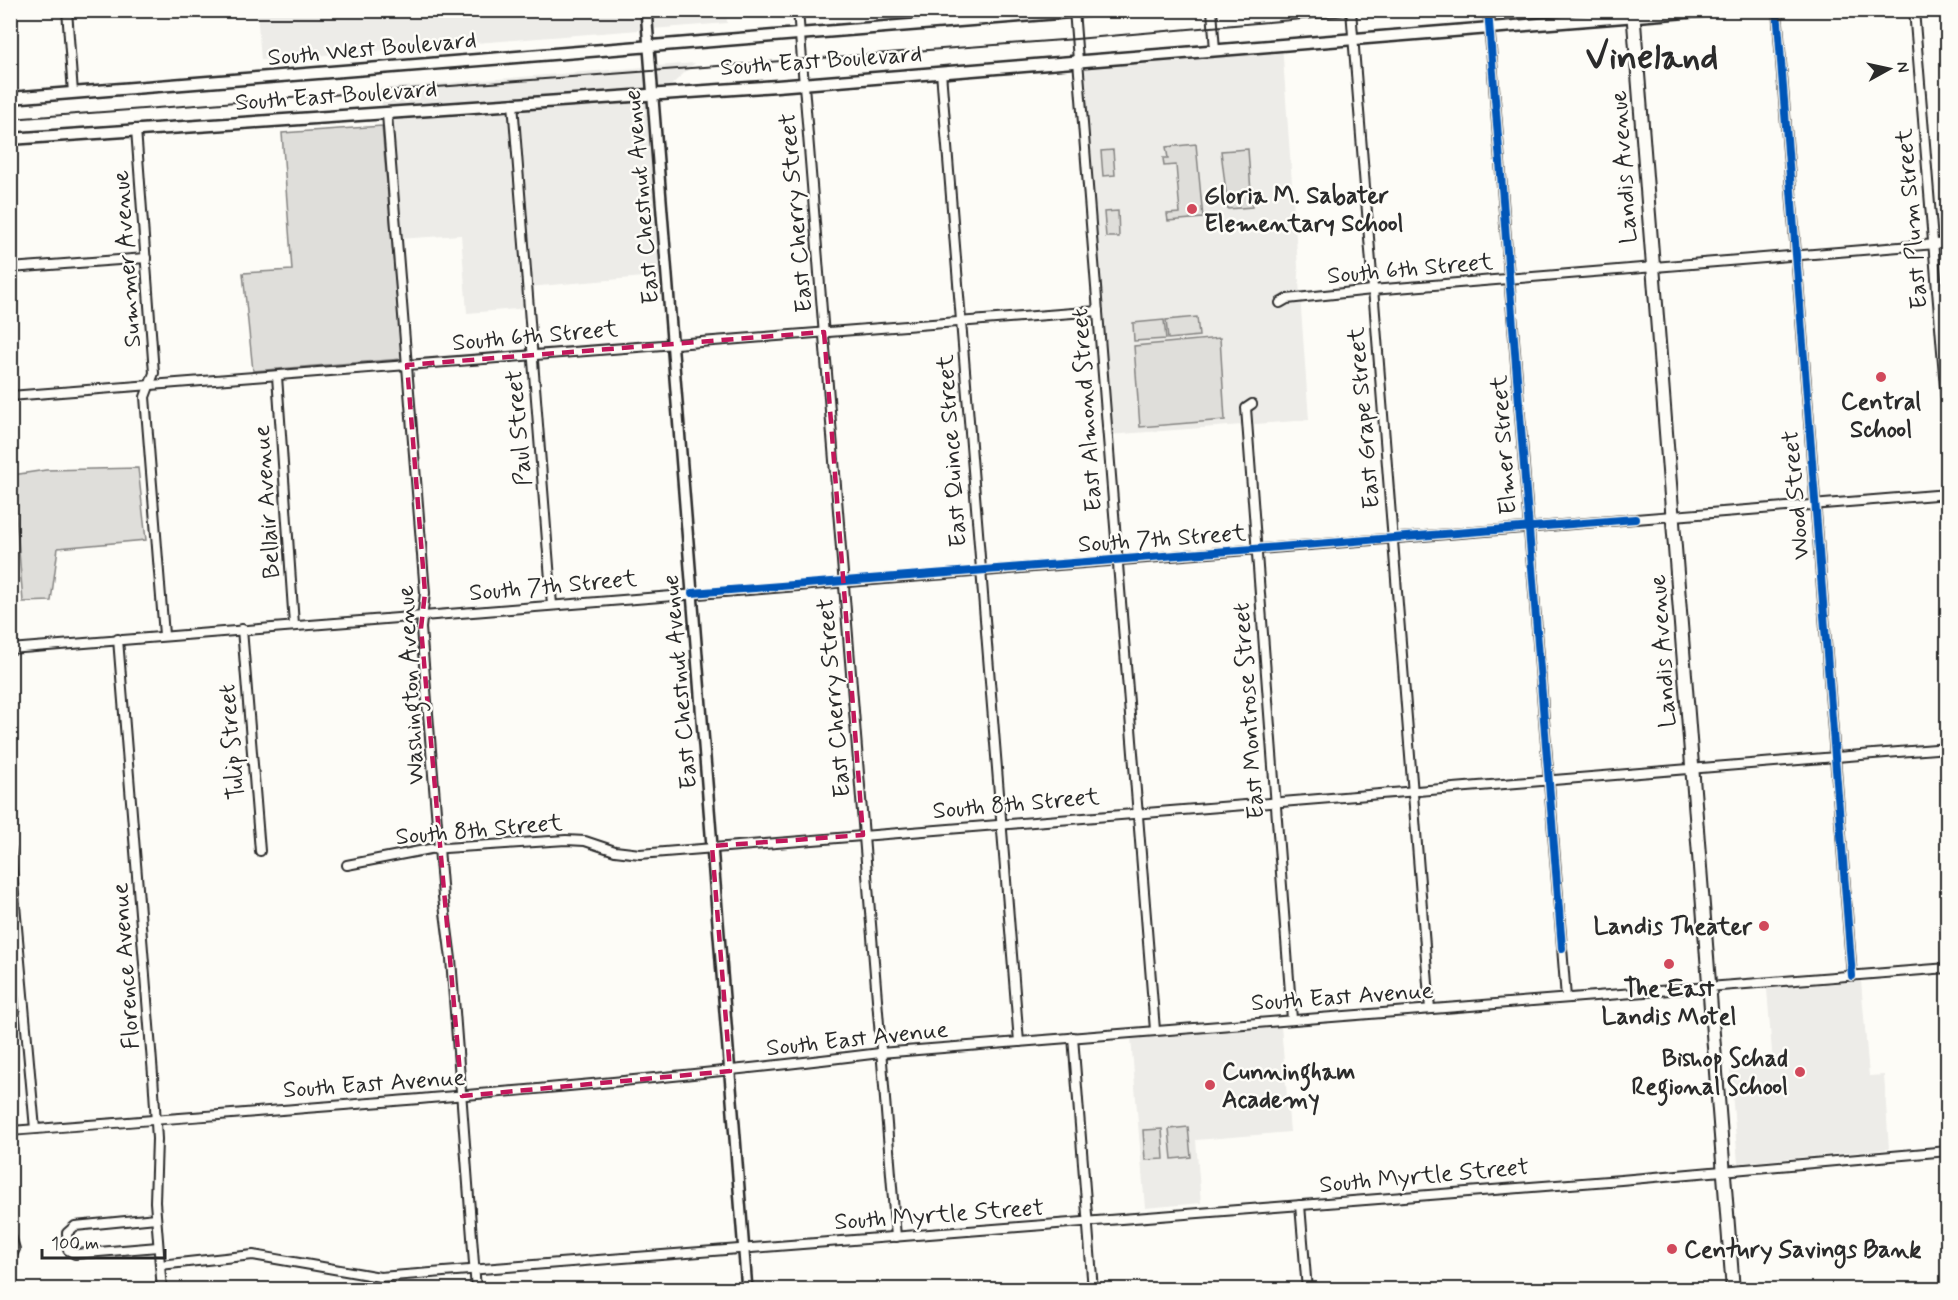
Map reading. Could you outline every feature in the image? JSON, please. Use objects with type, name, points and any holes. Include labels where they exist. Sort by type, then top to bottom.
[{"type":"main road","name":"South West Boulevard","points":[[10,98],[1095,10]]},
{"type":"main road","name":"South East Boulevard","points":[[10,139],[804,83],[1490,28],[1633,14],[1711,10]]},
{"type":"main road","name":"Landis Avenue","points":[[1633,14],[1651,267],[1673,516],[1733,1290]]},
{"type":"street","points":[[67,10],[73,93]]},
{"type":"street","name":"East Chestnut Avenue","points":[[646,10],[747,1290]]},
{"type":"street","name":"East Cherry Street","points":[[798,10],[896,1237]]},
{"type":"street","points":[[936,10],[937,23]]},
{"type":"street","points":[[1212,10],[1215,50]]},
{"type":"street","name":"East Grape Street","points":[[1351,10],[1430,1010]]},
{"type":"street","name":"Elmer Street","points":[[1488,10],[1566,998]]},
{"type":"street","name":"Wood Street","points":[[1777,10],[1852,976]]},
{"type":"street","name":"East Plum Street","points":[[1914,10],[1947,424]]},
{"type":"street","name":"East Almond Street","points":[[1074,11],[1155,1030]]},
{"type":"street","name":"East Quince Street","points":[[941,72],[1019,1041]]},
{"type":"street","name":"Paul Street","points":[[513,103],[552,605]]},
{"type":"street","name":"Washington Avenue","points":[[387,114],[425,593],[422,628],[439,849],[452,959],[476,1290]]},
{"type":"street","name":"Summer Avenue","points":[[136,129],[154,373],[150,385]]},
{"type":"street","name":"South 6th Street","points":[[1280,303],[1287,299],[1372,290],[1947,243]]},
{"type":"street","points":[[10,268],[146,258]]},
{"type":"street","name":"South 6th Street","points":[[10,396],[1098,311]]},
{"type":"street","name":"Bellair Avenue","points":[[277,376],[294,625]]},
{"type":"street","points":[[150,385],[145,397],[164,635]]},
{"type":"street","name":"East Montrose Street","points":[[1252,404],[1246,408],[1255,550],[1292,1019]]},
{"type":"street","name":"South 7th Street","points":[[10,649],[1947,494]]},
{"type":"street","name":"Tulip Street","points":[[242,629],[260,851]]},
{"type":"street","name":"Florence Avenue","points":[[118,639],[156,1119],[156,1218],[162,1290]]},
{"type":"street","name":"South 8th Street","points":[[347,865],[439,849],[566,840],[585,841],[615,851],[640,854],[712,846],[1947,748]]},
{"type":"street","points":[[10,849],[35,1129]]},
{"type":"street","name":"South East Avenue","points":[[10,1131],[462,1096],[1019,1041],[1947,968]]},
{"type":"street","points":[[1073,1037],[1093,1290]]},
{"type":"street","name":"South Myrtle Street","points":[[160,1265],[253,1255],[369,1277],[1088,1222],[1947,1151]]},
{"type":"street","points":[[1300,1205],[1307,1290]]},
{"type":"street","points":[[156,1218],[75,1226],[67,1233],[66,1242],[68,1250],[75,1254],[158,1247]]},
{"type":"street","points":[[10,1233],[15,1250],[10,1259]]},
{"type":"highlighted area","points":[[824,332],[863,835],[712,846],[730,1071],[462,1096],[421,628],[425,593],[407,365]]},
{"type":"shaded area","points":[[726,10],[727,23],[261,60],[257,11]]},
{"type":"shaded area","name":"Gloria M. Sabater Elementary School","points":[[1282,44],[1309,420],[1108,435],[1078,60]]},
{"type":"shaded area","points":[[695,63],[653,102],[667,275],[528,287],[529,308],[467,313],[461,235],[397,239],[388,117],[374,89]]},
{"type":"shaded area","points":[[382,126],[402,359],[253,371],[243,273],[292,270],[282,133]]},
{"type":"shaded area","points":[[1196,144],[1203,218],[1168,221],[1167,214],[1180,213],[1176,165],[1164,166],[1163,158],[1168,158],[1166,147]]},
{"type":"shaded area","points":[[1248,149],[1252,207],[1228,209],[1221,151]]},
{"type":"shaded area","points":[[1113,150],[1115,175],[1103,176],[1101,151]]},
{"type":"shaded area","points":[[1118,211],[1119,237],[1106,237],[1104,212]]},
{"type":"shaded area","points":[[1197,317],[1199,336],[1168,339],[1166,320]]},
{"type":"shaded area","points":[[1164,320],[1166,339],[1134,341],[1133,323]]},
{"type":"shaded area","points":[[1220,338],[1225,420],[1140,427],[1134,346]]},
{"type":"shaded area","points":[[138,468],[146,540],[58,548],[51,601],[23,602],[13,475],[46,470]]},
{"type":"shaded area","name":"Bishop Schad Regional School","points":[[1861,981],[1869,1076],[1884,1075],[1889,1149],[1738,1163],[1730,1069],[1773,1066],[1767,989]]},
{"type":"shaded area","name":"Cunningham Academy","points":[[1281,1026],[1290,1132],[1196,1140],[1201,1203],[1145,1208],[1131,1038]]},
{"type":"shaded area","points":[[1188,1127],[1191,1157],[1172,1159],[1169,1129]]},
{"type":"shaded area","points":[[1162,1129],[1164,1159],[1145,1160],[1143,1130]]},
{"type":"railway","points":[[10,119],[1076,39],[1404,10]]},
{"type":"cycle path","points":[[1488,10],[1562,948]]},
{"type":"cycle path","points":[[1777,10],[1852,976]]},
{"type":"cycle path","points":[[692,593],[1635,519]]},
{"type":"place","name":"Gloria M. Sabater Elementary School","points":[[1192,209]]},
{"type":"place","name":"Central School","points":[[1881,377]]},
{"type":"place","name":"Landis Theater","points":[[1764,926]]},
{"type":"place","name":"The East Landis Motel","points":[[1669,964]]},
{"type":"place","name":"Bishop Schad Regional School","points":[[1800,1072]]},
{"type":"place","name":"Cunningham Academy","points":[[1210,1085]]},
{"type":"place","name":"Century Savings Bank","points":[[1672,1249]]},
{"type":"district","name":"Vineland","points":[[1652,55]]}]
